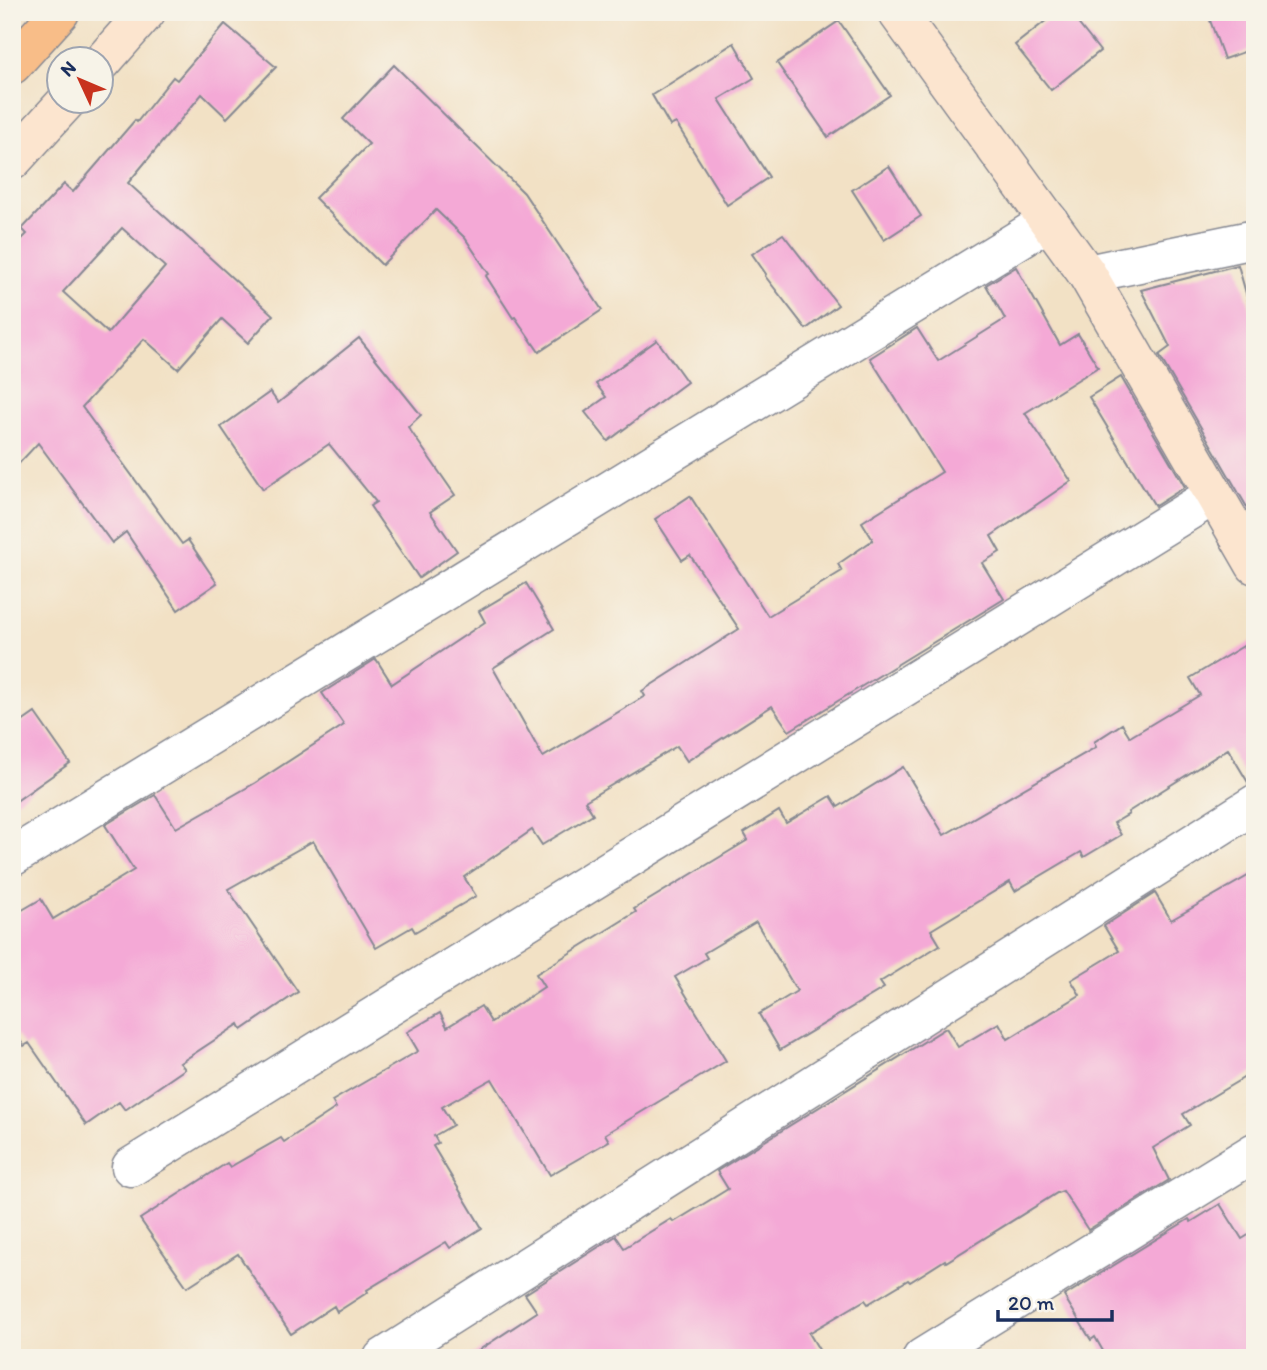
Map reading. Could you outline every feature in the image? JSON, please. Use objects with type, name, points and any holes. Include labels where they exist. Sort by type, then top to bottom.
[{"type":"highway","points":[[12,65],[60,12]]},
{"type":"street","points":[[116,46],[146,12]]},
{"type":"street","points":[[897,12],[1087,274],[1255,565]]},
{"type":"street","points":[[12,161],[53,116]]},
{"type":"street","points":[[12,857],[1049,221]]},
{"type":"street","points":[[1087,274],[1255,239]]},
{"type":"street","points":[[131,1167],[1213,495]]},
{"type":"street","points":[[383,1358],[1255,804]]},
{"type":"street","points":[[922,1358],[1255,1152]]},
{"type":"building","points":[[1057,12],[1069,12],[1100,51],[1051,90],[1015,45]]},
{"type":"building","points":[[1207,12],[1255,12],[1255,48],[1224,59]]},
{"type":"building","points":[[839,21],[890,95],[828,137],[777,63]]},
{"type":"building","points":[[225,24],[276,67],[227,118],[202,94],[128,183],[273,315],[248,343],[222,319],[178,369],[144,339],[82,407],[182,544],[188,540],[217,583],[178,610],[126,532],[112,543],[38,443],[12,471],[12,249],[27,234],[22,229],[64,184],[73,192],[135,120],[137,122],[173,77],[177,80]],"holes":[[[122,228],[165,267],[108,333],[63,292]]]},
{"type":"building","points":[[734,43],[754,78],[719,99],[769,177],[727,205],[676,123],[670,126],[652,95]]},
{"type":"building","points":[[394,65],[524,193],[602,310],[539,352],[515,317],[513,318],[465,238],[436,210],[382,265],[315,198],[369,144],[343,119]]},
{"type":"building","points":[[889,166],[921,216],[884,240],[852,190]]},
{"type":"building","points":[[783,234],[838,305],[806,329],[765,276],[752,254]]},
{"type":"building","points":[[1238,265],[1255,325],[1255,521],[1159,355],[1170,347],[1141,290]]},
{"type":"building","points":[[1016,267],[1060,345],[1078,334],[1098,367],[1025,413],[1071,481],[991,536],[1000,552],[982,563],[1004,599],[789,731],[772,706],[687,761],[677,746],[585,801],[593,814],[542,845],[532,830],[464,877],[476,896],[415,932],[412,927],[376,948],[313,841],[228,889],[298,992],[242,1030],[239,1024],[180,1063],[185,1069],[125,1110],[119,1102],[86,1125],[29,1043],[24,1046],[12,1029],[12,916],[41,899],[53,919],[134,870],[105,825],[155,795],[176,828],[255,783],[344,725],[322,693],[376,659],[392,684],[485,622],[479,611],[526,583],[554,629],[493,668],[543,757],[645,696],[642,691],[739,629],[690,555],[682,560],[655,519],[690,496],[768,616],[842,571],[838,564],[873,540],[862,522],[942,472],[870,358],[917,328],[938,361],[1005,319],[986,285]]},
{"type":"building","points":[[359,338],[421,415],[408,427],[455,495],[430,512],[457,551],[419,578],[370,506],[376,502],[329,444],[263,489],[221,427],[270,392],[278,403]]},
{"type":"building","points":[[657,340],[687,382],[608,441],[585,412],[606,397],[596,384]]},
{"type":"building","points":[[1121,377],[1185,487],[1155,506],[1089,397]]},
{"type":"building","points":[[1255,639],[1255,782],[1249,784],[1228,749],[1114,823],[1121,835],[1084,857],[1081,852],[1015,891],[1010,882],[931,930],[940,945],[880,982],[884,988],[780,1050],[759,1014],[797,991],[756,922],[704,953],[707,958],[675,977],[726,1061],[605,1134],[609,1141],[550,1175],[492,1079],[442,1107],[453,1125],[434,1136],[438,1143],[433,1146],[482,1228],[450,1248],[446,1242],[367,1290],[368,1292],[337,1312],[334,1306],[291,1334],[238,1254],[187,1287],[140,1219],[227,1163],[230,1167],[281,1138],[284,1142],[336,1108],[332,1101],[418,1051],[407,1032],[440,1013],[447,1027],[481,1006],[491,1022],[544,987],[536,974],[636,912],[634,909],[748,840],[744,833],[779,811],[786,823],[831,796],[838,807],[903,767],[944,835],[1096,747],[1094,742],[1122,724],[1130,737],[1200,695],[1190,678]]},
{"type":"building","points":[[35,713],[70,763],[12,804],[12,729]]},
{"type":"building","points":[[1255,872],[1255,1071],[1183,1114],[1190,1125],[1153,1148],[1169,1180],[1088,1230],[1063,1191],[1057,1193],[946,1262],[945,1260],[868,1304],[865,1300],[809,1333],[824,1358],[467,1358],[537,1312],[525,1294],[616,1236],[624,1248],[728,1189],[717,1171],[946,1028],[958,1047],[999,1023],[1008,1039],[1080,995],[1071,980],[1119,951],[1104,926],[1155,893],[1171,920]]},
{"type":"building","points":[[1220,1204],[1242,1239],[1255,1231],[1255,1358],[1107,1358],[1095,1337],[1091,1340],[1064,1296],[1189,1219],[1191,1222]]}]
